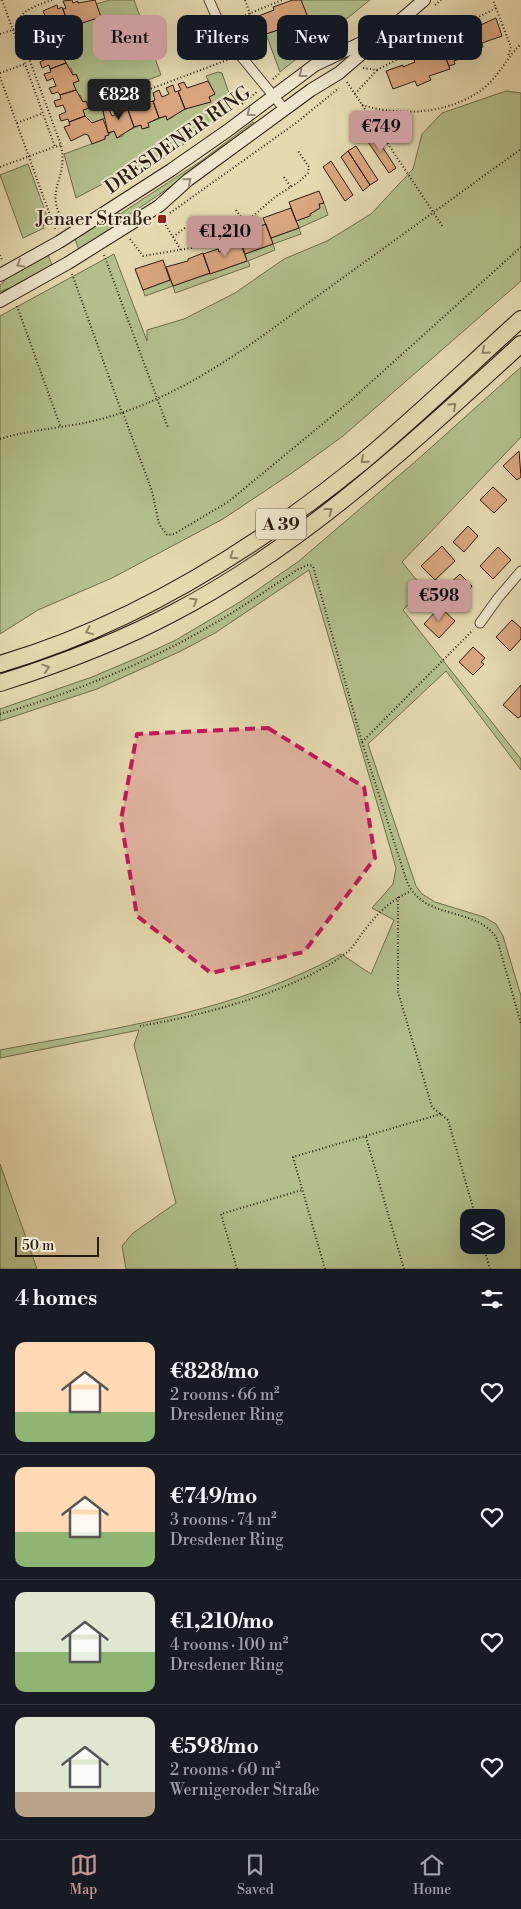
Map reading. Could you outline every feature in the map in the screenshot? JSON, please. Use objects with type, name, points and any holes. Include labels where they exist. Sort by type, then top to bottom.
[{"type":"highway","name":"A 39","points":[[0,664],[106,624],[167,595],[228,560],[287,520],[361,462],[521,319]]},
{"type":"highway","name":"A 39","points":[[0,683],[53,666],[115,641],[176,612],[238,576],[299,534],[374,476],[521,344]]},
{"type":"street","points":[[209,0],[216,15]]},
{"type":"street","name":"DRESDENER RING","points":[[0,275],[59,242],[190,157],[315,65],[369,41],[417,0]]},
{"type":"street","name":"DRESDENER RING","points":[[0,301],[72,269],[159,206],[188,180],[339,73],[428,4]]},
{"type":"street","points":[[242,60],[274,96]]},
{"type":"street","name":"DRESDENER RING","points":[[274,96],[285,110]]},
{"type":"street","points":[[480,623],[521,571]]},
{"type":"path","points":[[2,0],[55,147]]},
{"type":"path","points":[[21,15],[28,10],[52,0]]},
{"type":"path","points":[[244,0],[250,14]]},
{"type":"path","points":[[247,15],[282,0]]},
{"type":"path","points":[[428,4],[441,0]]},
{"type":"path","points":[[493,0],[510,47],[508,56]]},
{"type":"path","points":[[355,94],[376,70],[496,8]]},
{"type":"path","points":[[0,34],[15,29]]},
{"type":"path","points":[[362,105],[372,108],[420,112],[454,105],[484,88],[495,77],[508,56],[521,44]]},
{"type":"path","points":[[29,60],[64,159],[54,198],[56,210],[68,228]]},
{"type":"path","points":[[106,106],[228,60]]},
{"type":"path","points":[[358,73],[369,63]]},
{"type":"path","points":[[25,64],[0,75],[59,242]]},
{"type":"path","points":[[363,68],[376,70]]},
{"type":"path","points":[[352,78],[347,82],[443,227]]},
{"type":"path","points":[[181,250],[162,218],[271,141],[339,88]]},
{"type":"path","points":[[17,123],[43,114]]},
{"type":"path","points":[[0,167],[60,145]]},
{"type":"path","points":[[0,439],[61,428],[123,413],[157,398],[224,362],[521,149]]},
{"type":"path","points":[[122,244],[130,239],[143,256],[201,245],[232,224],[253,216],[275,196],[305,177],[309,167],[298,151]]},
{"type":"path","points":[[284,177],[291,187]]},
{"type":"path","points":[[236,210],[243,220]]},
{"type":"path","points":[[43,225],[53,221]]},
{"type":"path","points":[[173,237],[186,227]]},
{"type":"path","points":[[208,228],[215,237]]},
{"type":"path","points":[[72,269],[152,491],[162,530],[167,535],[174,534],[228,502],[348,403],[521,247]]},
{"type":"path","points":[[97,259],[109,252]]},
{"type":"path","points":[[0,255],[2,260]]},
{"type":"path","points":[[104,255],[168,428]]},
{"type":"path","points":[[17,304],[61,428]]},
{"type":"path","points":[[0,714],[94,681],[178,644],[237,610],[296,570],[309,565],[314,569],[362,742],[411,891],[416,898],[429,906],[481,923],[491,929],[497,939],[521,1024]]},
{"type":"path","points":[[362,742],[480,623]]},
{"type":"path","points":[[140,1026],[169,1021],[233,1005],[327,965],[349,951],[378,913],[398,897],[411,891]]},
{"type":"path","points":[[398,897],[398,992],[432,1107],[448,1120],[473,1209]]},
{"type":"path","points":[[325,1269],[292,1157],[441,1114]]},
{"type":"path","points":[[366,1136],[404,1269]]},
{"type":"path","points":[[237,1269],[221,1214],[302,1190]]},
{"type":"path","points":[[486,1254],[490,1269]]},
{"type":"highlighted area","points":[[268,728],[364,787],[375,858],[304,952],[211,973],[137,916],[121,820],[137,734]]},
{"type":"green space","points":[[110,0],[134,0],[139,15],[99,15],[96,4]]},
{"type":"green space","points":[[301,0],[370,0],[348,18],[348,15],[306,15]]},
{"type":"green space","points":[[93,19],[93,60],[156,60],[161,75],[98,99],[105,118],[92,123],[85,116],[83,110],[89,108],[86,101],[83,102],[80,95],[78,96],[73,83],[79,81],[76,74],[73,75],[71,68],[68,69],[64,60],[83,60],[83,23]]},
{"type":"green space","points":[[277,30],[277,60],[295,60],[280,72],[267,37],[267,34]]},
{"type":"green space","points":[[218,72],[222,73],[230,96],[225,115],[126,185],[123,178],[114,178],[76,198],[64,154],[105,139],[105,136],[114,131],[117,138],[123,136],[123,133],[141,125],[143,129],[149,127],[148,123],[166,116],[167,120],[190,107],[210,102],[209,97],[215,94],[206,76]]},
{"type":"green space","points":[[506,91],[521,93],[521,281],[343,436],[292,473],[223,519],[112,578],[38,610],[0,634],[0,316],[114,254],[147,341],[147,330],[184,319],[235,293],[284,259],[327,241],[371,214],[413,169],[422,134],[442,113]]},
{"type":"green space","points":[[253,122],[257,128],[123,219],[125,225],[80,253],[74,236],[114,211],[120,214],[201,161]]},
{"type":"green space","points":[[28,164],[48,219],[42,222],[44,228],[23,238],[0,175]]},
{"type":"green space","points":[[324,203],[328,215],[299,228],[296,221],[310,216],[310,214],[320,208],[319,204]]},
{"type":"green space","points":[[299,228],[301,234],[273,244],[271,238]]},
{"type":"green space","points":[[273,244],[275,250],[248,261],[250,266],[175,293],[173,286],[247,261],[245,254]]},
{"type":"green space","points":[[47,252],[53,268],[12,291],[8,288],[0,292],[0,285],[4,282],[4,276]]},
{"type":"green space","points":[[170,280],[173,286],[145,296],[143,290]]},
{"type":"green space","points":[[521,367],[521,437],[402,562],[424,589],[403,610],[521,759],[521,770],[446,671],[368,744],[416,886],[422,894],[435,902],[484,917],[496,924],[503,936],[521,996],[521,1269],[126,1269],[122,1246],[133,1233],[176,1203],[134,1045],[139,1030],[0,1058],[0,1050],[175,1016],[218,1004],[301,974],[341,954],[371,974],[394,920],[372,908],[393,884],[396,868],[309,570],[215,633],[181,651],[97,689],[0,721],[0,709],[92,677],[176,640],[243,600],[299,561],[416,461]]},
{"type":"green space","points":[[0,1164],[37,1269],[0,1269]]},
{"type":"building","points":[[72,0],[73,3],[78,1],[78,3],[95,0],[100,15],[93,15],[93,20],[83,23],[83,15],[65,15],[63,9],[66,8],[63,1]]},
{"type":"building","points":[[293,0],[301,0],[307,15],[277,15],[277,30],[267,34],[267,15],[261,15],[274,10],[273,7]]},
{"type":"building","points":[[57,5],[58,9],[62,7],[65,15],[45,15],[43,11]]},
{"type":"building","points":[[496,18],[502,36],[482,43],[482,24]]},
{"type":"building","points":[[44,60],[64,60],[66,63],[50,69],[49,65],[42,68],[40,62]]},
{"type":"building","points":[[414,60],[446,60],[450,69],[429,76],[431,80],[417,86],[415,81],[393,89],[386,71],[415,62]]},
{"type":"building","points":[[447,60],[457,60],[454,61],[455,64],[449,66]]},
{"type":"building","points":[[66,63],[73,75],[76,74],[79,81],[73,83],[76,90],[60,95],[58,92],[52,94],[49,88],[56,86],[53,78],[47,81],[44,74],[51,72],[50,69]]},
{"type":"building","points":[[208,81],[215,94],[209,97],[211,102],[185,109],[178,91],[181,90],[178,84],[184,82],[187,88]]},
{"type":"building","points":[[173,85],[175,92],[178,91],[185,109],[167,120],[166,116],[159,118],[153,101],[155,100],[153,93],[159,90],[162,97],[169,94],[166,88]]},
{"type":"building","points":[[76,90],[83,102],[86,101],[89,108],[83,110],[85,116],[69,122],[68,119],[61,121],[59,115],[66,112],[63,105],[56,107],[54,101],[61,99],[60,95]]},
{"type":"building","points":[[148,95],[150,102],[153,101],[159,118],[148,123],[149,127],[142,129],[141,125],[134,127],[128,110],[130,109],[128,102],[134,100],[137,106],[144,104],[142,97]]},
{"type":"building","points":[[123,104],[125,111],[128,110],[134,127],[117,138],[114,131],[108,133],[103,111],[109,109],[112,116],[119,113],[117,106]]},
{"type":"building","points":[[85,116],[92,123],[103,119],[109,135],[105,136],[105,139],[92,144],[88,135],[85,134],[71,141],[64,127],[70,125],[69,122]]},
{"type":"building","points":[[374,134],[396,168],[389,173],[366,139]]},
{"type":"building","points":[[356,146],[378,180],[370,185],[348,151]]},
{"type":"building","points":[[348,151],[370,185],[363,191],[341,157]]},
{"type":"building","points":[[331,161],[353,195],[345,201],[323,167]]},
{"type":"building","points":[[319,191],[324,203],[319,204],[320,208],[310,214],[310,216],[296,221],[289,202]]},
{"type":"building","points":[[291,208],[299,228],[271,238],[263,218]]},
{"type":"building","points":[[266,224],[273,244],[245,254],[238,234]]},
{"type":"building","points":[[240,241],[247,261],[210,274],[203,254],[218,249],[219,252]]},
{"type":"building","points":[[203,253],[210,273],[173,286],[166,267],[188,261],[188,259]]},
{"type":"building","points":[[163,260],[170,280],[143,290],[135,269]]},
{"type":"building","points":[[519,451],[521,477],[517,480],[503,466]]},
{"type":"building","points":[[493,487],[507,500],[494,513],[480,500]]},
{"type":"building","points":[[468,526],[478,536],[464,552],[453,542]]},
{"type":"building","points":[[442,546],[455,561],[435,580],[421,566]]},
{"type":"building","points":[[498,547],[511,560],[493,579],[480,566]]},
{"type":"building","points":[[460,574],[472,586],[461,600],[447,586]]},
{"type":"building","points":[[440,607],[455,621],[439,638],[424,624]]},
{"type":"building","points":[[512,620],[521,628],[521,639],[510,651],[496,637]]},
{"type":"building","points":[[473,647],[485,658],[481,662],[484,664],[473,675],[459,662]]},
{"type":"building","points":[[521,685],[521,716],[518,718],[503,705]]},
{"type":"place","name":"Jenaer Straße","points":[[162,219]]}]
